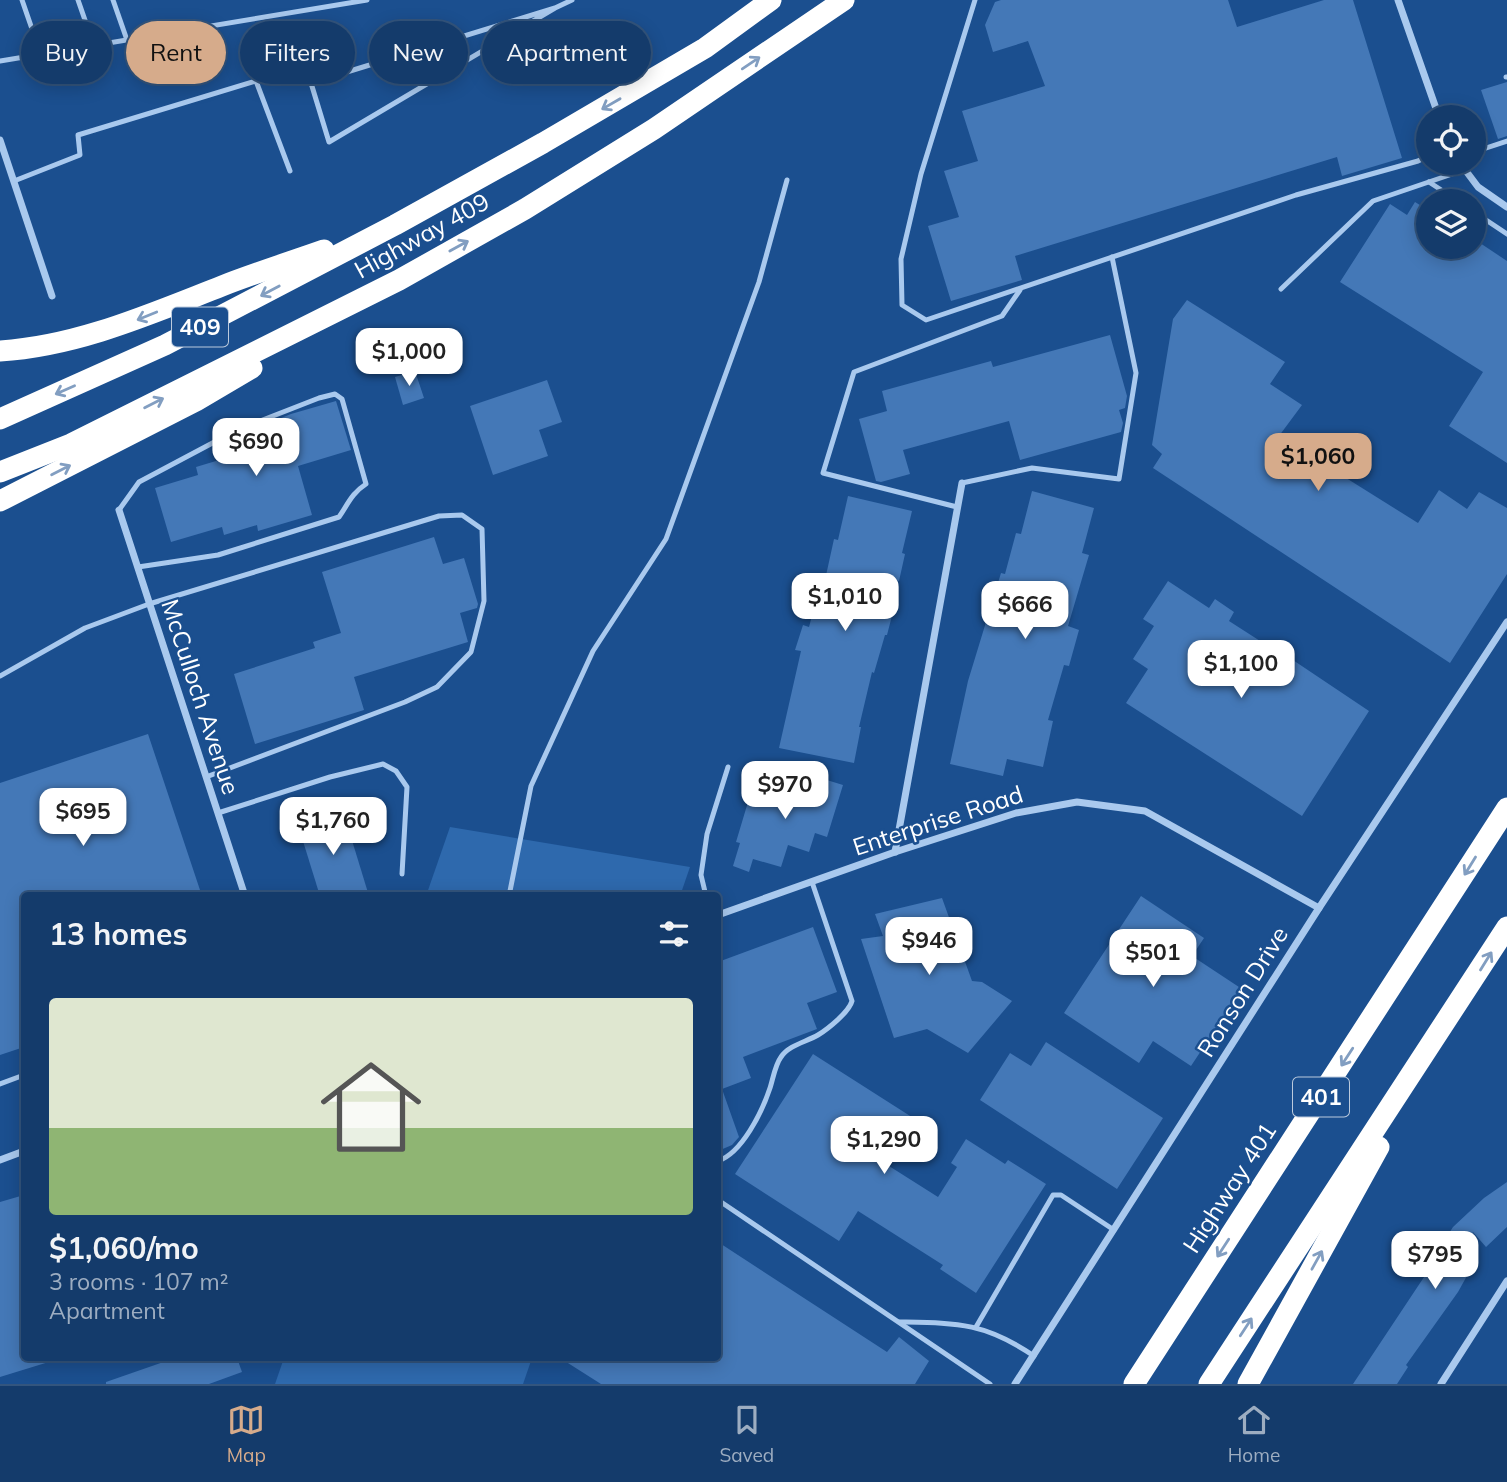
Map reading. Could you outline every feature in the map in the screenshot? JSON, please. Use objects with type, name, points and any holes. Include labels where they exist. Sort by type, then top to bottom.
[{"type":"highway","name":"Highway 409","points":[[0,419],[165,345],[395,225],[543,143],[705,48],[771,0]]},
{"type":"highway","name":"Highway 409","points":[[0,472],[71,444],[399,280],[525,209],[654,129],[844,0]]},
{"type":"highway","points":[[0,351],[52,344],[117,327],[226,284],[395,225]]},
{"type":"highway","points":[[0,501],[197,401],[399,280]]},
{"type":"highway","name":"Highway 401","points":[[1134,1384],[1507,808]]},
{"type":"highway","name":"401","points":[[1209,1384],[1507,927]]},
{"type":"highway","points":[[1248,1384],[1464,995]]},
{"type":"street","points":[[1398,0],[1435,105]]},
{"type":"street","points":[[0,141],[52,296]]},
{"type":"street","points":[[1468,175],[1478,187],[1507,207]]},
{"type":"street","points":[[895,852],[962,483]]},
{"type":"street","name":"McCulloch Avenue","points":[[119,510],[244,892]]},
{"type":"street","name":"Ronson Drive","points":[[1015,1384],[1319,908],[1507,622]]},
{"type":"street","name":"Enterprise Road","points":[[721,914],[895,852],[1016,813],[1077,802],[1145,811],[1319,908]]},
{"type":"street","points":[[0,1160],[21,1152]]},
{"type":"street","points":[[1441,1384],[1507,1281]]},
{"type":"lane","points":[[22,0],[29,21]]},
{"type":"lane","points":[[78,0],[85,21]]},
{"type":"lane","points":[[113,0],[126,37]]},
{"type":"lane","points":[[226,23],[366,0]]},
{"type":"lane","points":[[555,8],[311,83],[329,142],[572,0]]},
{"type":"lane","points":[[975,0],[922,174],[901,259],[902,305],[926,320],[1296,195],[1416,162]]},
{"type":"lane","points":[[0,61],[21,58]]},
{"type":"lane","points":[[14,181],[80,155],[78,135],[256,81],[290,171]]},
{"type":"lane","points":[[1486,148],[1507,141]]},
{"type":"lane","points":[[1280,289],[1373,201],[1443,175]]},
{"type":"lane","points":[[510,892],[531,786],[593,651],[666,539],[759,282],[787,180]]},
{"type":"lane","points":[[1428,181],[1440,189]]},
{"type":"lane","points":[[1486,220],[1507,234]]},
{"type":"lane","points":[[962,483],[1032,468],[1119,479],[1136,373],[1112,257]]},
{"type":"lane","points":[[957,506],[823,473],[854,372],[1002,316],[1021,288]]},
{"type":"lane","points":[[119,510],[139,482],[237,430],[318,398],[335,394],[342,399],[366,484],[355,491],[339,517],[218,555],[138,567]]},
{"type":"lane","points":[[0,676],[85,628],[149,604],[439,516],[462,515],[481,529],[484,601],[471,652],[437,687],[405,702],[206,777]]},
{"type":"lane","points":[[218,813],[330,777],[383,764],[396,771],[407,787],[402,874]]},
{"type":"lane","points":[[705,892],[701,875],[708,834],[728,767]]},
{"type":"lane","points":[[721,1160],[741,1146],[769,1092],[780,1058],[791,1048],[820,1034],[849,1008],[852,1001],[812,882]]},
{"type":"lane","points":[[0,1084],[21,1076]]},
{"type":"lane","points":[[976,1328],[1054,1195],[1061,1195],[1114,1230]]},
{"type":"lane","points":[[721,1202],[990,1384]]},
{"type":"lane","points":[[899,1322],[953,1323],[988,1330],[1034,1356]]},
{"type":"shaded area","points":[[450,827],[690,867],[681,892],[427,892]]},
{"type":"shaded area","points":[[283,1361],[531,1361],[523,1384],[275,1384]]},
{"type":"building","points":[[1228,0],[1237,27],[1324,0],[1353,0],[1402,158],[1342,176],[1337,157],[1015,256],[1022,280],[951,301],[928,226],[959,217],[944,171],[978,161],[962,111],[1045,86],[1028,41],[993,52],[985,25],[995,2]]},
{"type":"building","points":[[1507,82],[1507,136],[1498,139],[1481,90]]},
{"type":"building","points":[[1416,203],[1416,259],[1486,259],[1486,247],[1507,261],[1507,463],[1449,426],[1483,372],[1340,282],[1390,204],[1407,215]]},
{"type":"building","points":[[1187,300],[1285,362],[1270,384],[1302,405],[1279,436],[1418,523],[1439,490],[1467,509],[1479,492],[1507,508],[1507,574],[1450,663],[1153,468],[1162,454],[1152,445],[1173,319]]},
{"type":"building","points":[[1110,335],[1127,396],[1125,408],[1119,410],[1123,423],[1121,432],[1020,460],[1009,421],[903,450],[910,474],[876,481],[859,419],[887,411],[882,391],[991,361],[993,367]]},
{"type":"building","points":[[415,371],[424,398],[403,405],[395,377]]},
{"type":"building","points":[[547,380],[562,422],[539,430],[548,456],[493,475],[470,406]]},
{"type":"building","points":[[336,401],[351,450],[298,466],[312,515],[258,531],[257,525],[224,535],[222,527],[171,542],[155,488],[198,475],[196,467],[249,451],[244,433],[291,414]]},
{"type":"building","points":[[1032,491],[1094,508],[1082,553],[1089,555],[1068,626],[1079,630],[1069,666],[1064,665],[1048,720],[1053,721],[1043,767],[1007,759],[1003,776],[950,764],[968,681],[1001,573],[1005,574],[1016,533],[1021,534]]},
{"type":"building","points":[[848,496],[912,511],[902,553],[905,554],[899,581],[878,577],[871,602],[894,608],[874,673],[872,672],[854,763],[779,748],[801,651],[795,650],[803,625],[809,627],[822,579],[825,580],[834,539],[838,540]]},
{"type":"building","points":[[434,537],[443,564],[464,558],[478,604],[477,608],[460,613],[468,642],[354,677],[364,710],[255,744],[234,674],[315,648],[313,642],[341,633],[322,572]]},
{"type":"building","points":[[1168,581],[1209,608],[1215,599],[1234,612],[1229,621],[1271,648],[1272,646],[1369,711],[1302,816],[1126,703],[1148,669],[1133,659],[1154,626],[1143,619]]},
{"type":"building","points":[[148,734],[201,892],[21,892],[21,1048],[0,1055],[0,783]]},
{"type":"building","points":[[817,777],[843,785],[827,837],[815,833],[809,852],[788,845],[781,867],[753,859],[749,872],[733,866],[740,843],[736,842],[754,782],[777,790],[779,784],[803,791],[806,781],[815,784]]},
{"type":"building","points":[[343,811],[368,892],[319,892],[298,825]]},
{"type":"building","points":[[1141,896],[1204,938],[1192,956],[1242,989],[1191,1066],[1153,1041],[1139,1063],[1064,1013]]},
{"type":"building","points":[[942,898],[972,981],[982,982],[1012,1001],[968,1053],[927,1029],[894,1038],[861,939],[883,936],[875,914]]},
{"type":"building","points":[[813,927],[837,992],[807,1003],[817,1029],[743,1057],[751,1078],[722,1089],[739,1137],[732,1145],[721,1150],[721,961]]},
{"type":"building","points":[[1046,1042],[1163,1118],[1117,1189],[980,1100],[1010,1053],[1031,1066]]},
{"type":"building","points":[[813,1054],[918,1121],[889,1166],[938,1197],[957,1167],[951,1163],[966,1139],[1005,1164],[1008,1160],[1046,1184],[976,1293],[940,1269],[943,1265],[858,1211],[839,1241],[735,1174]]},
{"type":"building","points":[[1507,1182],[1507,1227],[1486,1247],[1473,1232],[1458,1255],[1473,1265],[1458,1292],[1406,1365],[1408,1367],[1397,1384],[1353,1384],[1434,1262],[1432,1260],[1453,1227],[1484,1198]]},
{"type":"building","points":[[21,1196],[21,1361],[52,1361],[0,1377],[0,1202]]},
{"type":"building","points":[[721,1244],[887,1352],[899,1337],[929,1361],[915,1384],[601,1384],[565,1361],[721,1361]]},
{"type":"building","points":[[166,1361],[238,1361],[242,1372],[209,1384],[106,1382]]}]
